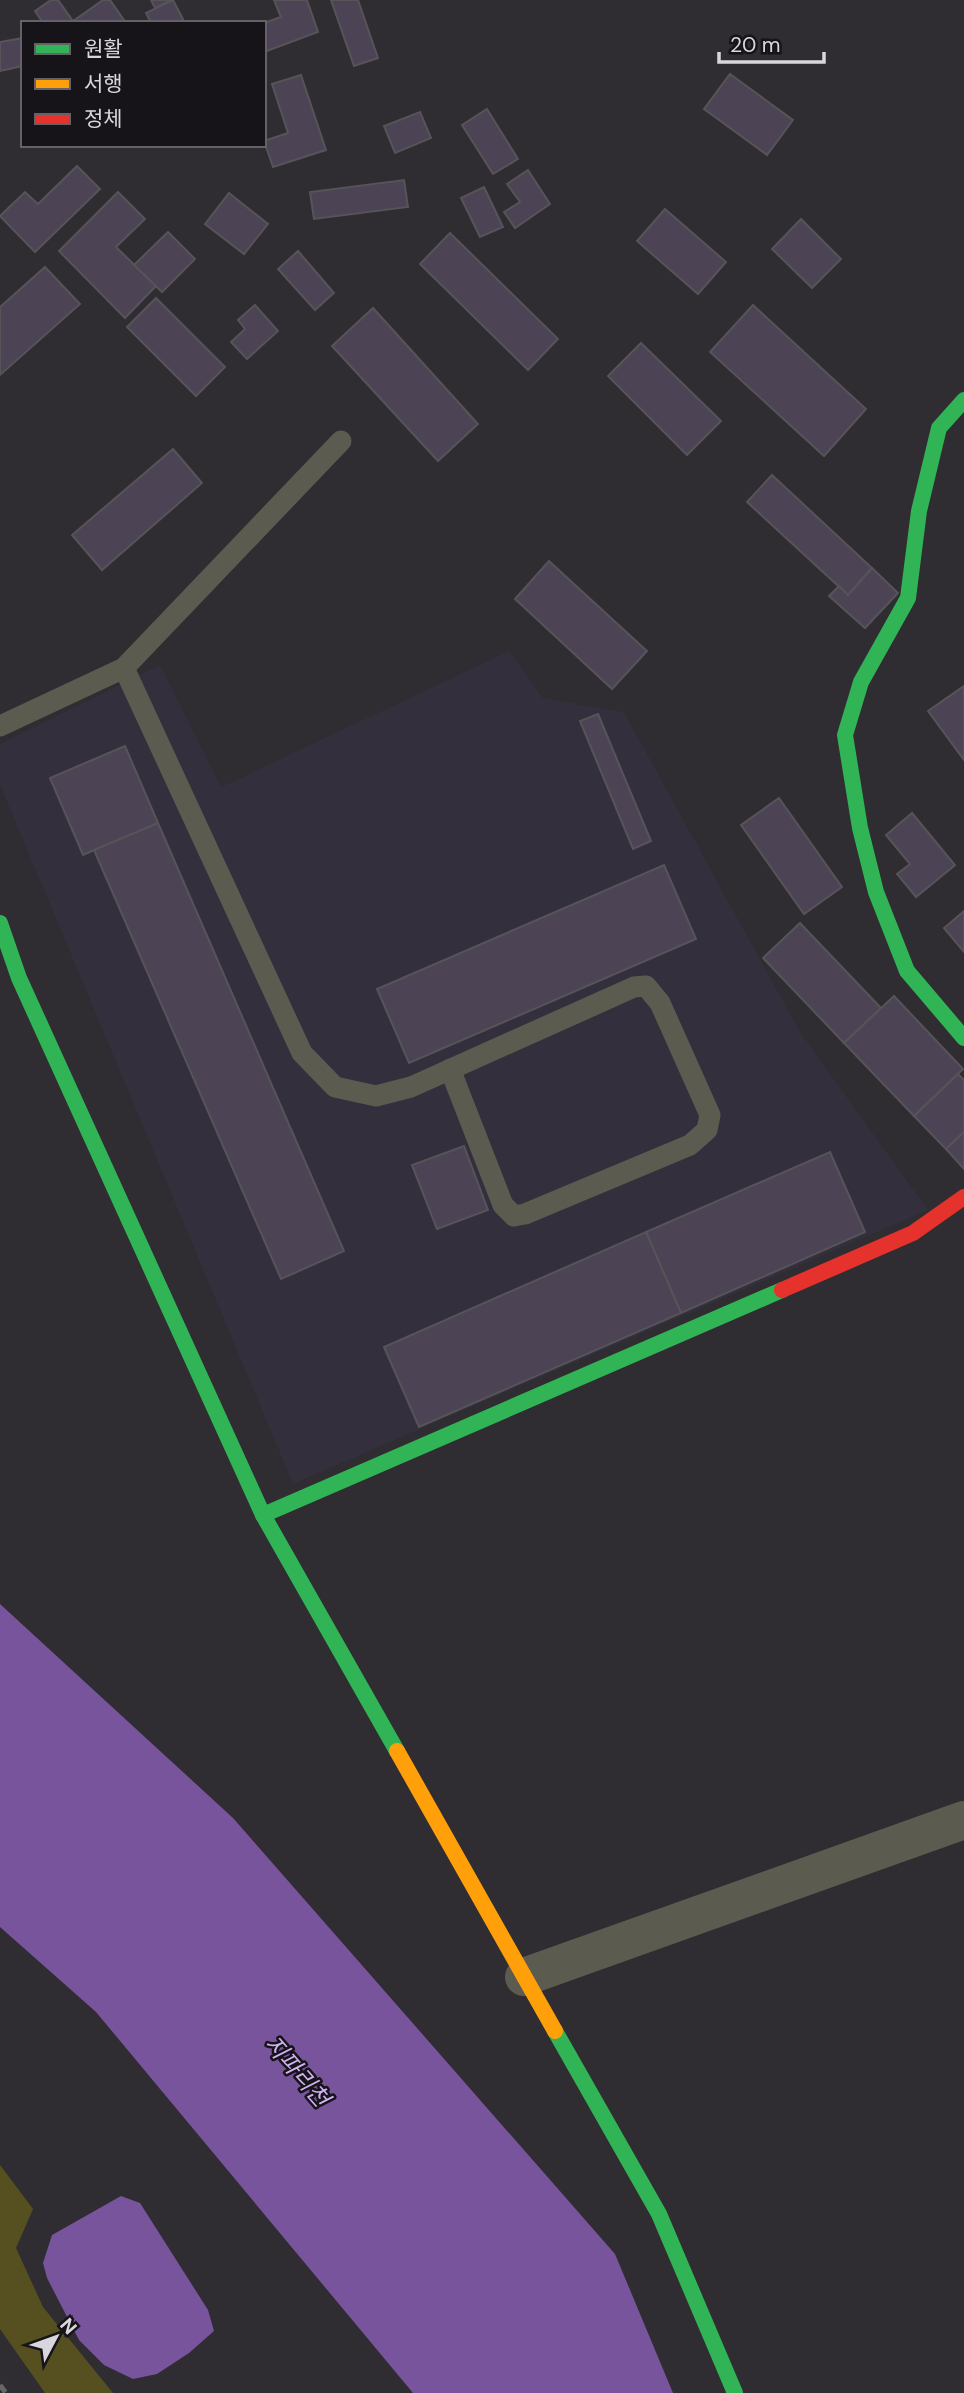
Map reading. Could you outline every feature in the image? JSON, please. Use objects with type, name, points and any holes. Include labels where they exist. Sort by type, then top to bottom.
[{"type":"main road","points":[[964,400],[939,428],[919,511],[908,598],[860,681],[845,735],[860,828],[876,892],[907,971],[964,1038]]},
{"type":"main road","points":[[0,923],[19,978],[263,1516],[659,2214],[735,2393]]},
{"type":"main road","points":[[263,1516],[913,1233],[964,1197]]},
{"type":"street","points":[[524,1977],[964,1820]]},
{"type":"lane","points":[[0,726],[124,668],[341,441]]},
{"type":"lane","points":[[124,668],[302,1053],[335,1087],[376,1096],[411,1087],[450,1069],[634,987],[646,986],[660,1003],[710,1115],[707,1130],[691,1145],[525,1214],[514,1216],[503,1205],[450,1069]]},
{"type":"shaded area","points":[[509,651],[543,698],[624,712],[800,1032],[928,1210],[293,1484],[0,785],[0,744],[160,665],[221,787]]},
{"type":"shaded area","points":[[0,2165],[33,2209],[16,2248],[43,2307],[113,2393],[45,2393],[0,2329]]},
{"type":"water","name":"지파리천","points":[[0,1604],[233,1818],[615,2254],[673,2393],[413,2393],[96,2012],[0,1927]]},
{"type":"water","points":[[121,2196],[140,2203],[208,2310],[214,2331],[189,2353],[157,2374],[133,2379],[104,2365],[79,2340],[47,2278],[43,2263],[52,2235]]},
{"type":"building","points":[[51,0],[58,0],[73,21],[42,21],[35,11]]},
{"type":"building","points":[[103,0],[110,0],[125,21],[73,21]]},
{"type":"building","points":[[151,0],[171,0],[155,8]]},
{"type":"building","points":[[173,0],[184,21],[150,21],[146,13]]},
{"type":"building","points":[[274,0],[307,0],[318,32],[266,51],[266,22],[281,17]]},
{"type":"building","points":[[331,0],[358,0],[378,58],[354,66]]},
{"type":"building","points":[[21,38],[21,66],[0,71],[0,42]]},
{"type":"building","points":[[730,74],[793,120],[767,155],[704,109]]},
{"type":"building","points":[[301,75],[326,150],[273,167],[266,140],[288,133],[272,84]]},
{"type":"building","points":[[487,109],[518,159],[493,174],[462,125]]},
{"type":"building","points":[[420,112],[431,138],[395,153],[384,126]]},
{"type":"building","points":[[77,166],[100,189],[35,252],[0,216],[25,192],[38,204]]},
{"type":"building","points":[[528,170],[550,204],[515,228],[504,212],[520,202],[507,184]]},
{"type":"building","points":[[404,180],[408,207],[314,219],[310,192]]},
{"type":"building","points":[[484,187],[503,227],[480,237],[461,198]]},
{"type":"building","points":[[118,192],[145,219],[116,247],[156,286],[125,318],[59,251]]},
{"type":"building","points":[[229,193],[268,224],[244,254],[205,224]]},
{"type":"building","points":[[665,209],[726,262],[698,294],[637,241]]},
{"type":"building","points":[[801,219],[841,259],[812,288],[772,249]]},
{"type":"building","points":[[168,232],[195,259],[162,292],[134,265]]},
{"type":"building","points":[[450,233],[558,339],[528,370],[420,264]]},
{"type":"building","points":[[298,251],[334,293],[315,310],[278,269]]},
{"type":"building","points":[[45,267],[80,304],[0,375],[0,307]]},
{"type":"building","points":[[156,298],[225,367],[196,396],[127,327]]},
{"type":"building","points":[[255,305],[278,331],[247,359],[231,342],[245,329],[238,320]]},
{"type":"building","points":[[753,305],[866,409],[824,456],[710,352]]},
{"type":"building","points":[[373,308],[478,424],[438,461],[332,346]]},
{"type":"building","points":[[641,343],[721,421],[687,455],[608,376]]},
{"type":"building","points":[[173,449],[202,483],[102,570],[72,535]]},
{"type":"building","points":[[772,475],[872,568],[848,595],[747,502]]},
{"type":"building","points":[[549,561],[647,651],[612,689],[515,599]]},
{"type":"building","points":[[872,568],[898,593],[865,628],[829,596],[839,586],[848,595]]},
{"type":"building","points":[[964,686],[964,760],[928,711]]},
{"type":"building","points":[[598,714],[651,841],[633,849],[580,721]]},
{"type":"building","points":[[125,746],[158,823],[83,855],[50,778]]},
{"type":"building","points":[[779,798],[842,887],[804,914],[741,825]]},
{"type":"building","points":[[912,813],[955,865],[916,897],[897,874],[910,864],[886,835]]},
{"type":"building","points":[[158,823],[344,1251],[281,1279],[94,850]]},
{"type":"building","points":[[664,865],[696,939],[409,1063],[377,989]]},
{"type":"building","points":[[964,911],[964,952],[944,928]]},
{"type":"building","points":[[800,923],[881,1008],[844,1043],[763,958]]},
{"type":"building","points":[[894,996],[963,1069],[914,1116],[844,1043]]},
{"type":"building","points":[[958,1074],[964,1080],[964,1132],[946,1149],[914,1116]]},
{"type":"building","points":[[964,1132],[964,1169],[946,1149]]},
{"type":"building","points":[[464,1146],[488,1210],[437,1229],[412,1165]]},
{"type":"building","points":[[830,1152],[865,1232],[681,1313],[646,1232]]},
{"type":"building","points":[[646,1232],[681,1313],[419,1427],[384,1347]]},
{"type":"railway","points":[[0,2385],[6,2393]]},
{"type":"traffic: fast","points":[[964,400],[939,428],[919,511],[908,598],[861,682],[845,735],[860,828],[876,892],[907,971],[964,1038]]},
{"type":"traffic: fast","points":[[0,923],[19,978],[263,1515],[397,1751]]},
{"type":"traffic: fast","points":[[263,1515],[782,1290]]},
{"type":"traffic: fast","points":[[555,2031],[659,2214],[735,2393]]},
{"type":"traffic: slow","points":[[397,1751],[555,2031]]},
{"type":"traffic: jam","points":[[782,1290],[913,1233],[964,1197]]}]
